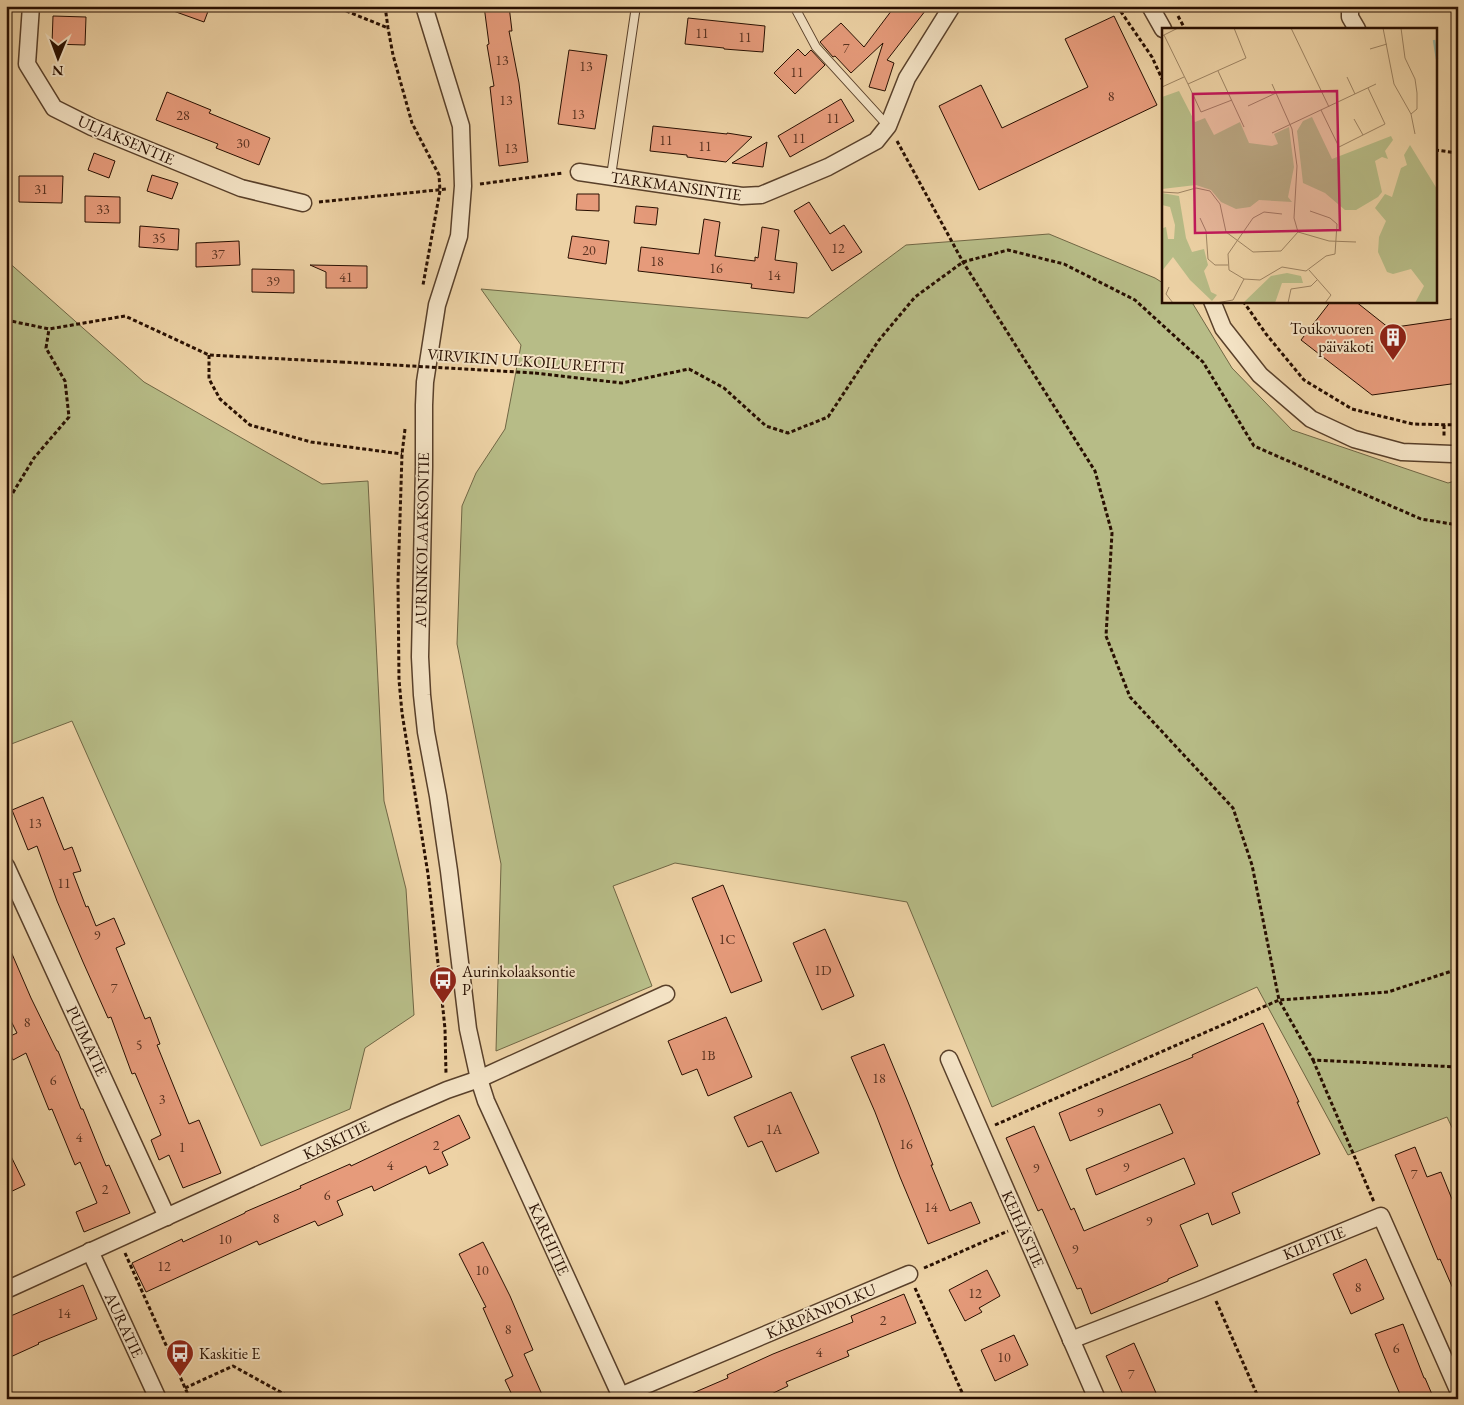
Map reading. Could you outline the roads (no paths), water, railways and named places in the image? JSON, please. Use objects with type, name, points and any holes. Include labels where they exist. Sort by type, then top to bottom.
[{"type":"street","name":"ULJAKSENTIE","points":[[31,6],[27,64],[54,108],[92,127],[241,188],[303,203]]},
{"type":"street","name":"AURINKOLAAKSONTIE","points":[[424,6],[461,126],[463,186],[459,236],[437,305],[425,382],[420,657],[426,732],[438,796],[468,1029],[478,1079]]},
{"type":"street","name":"TARKMANSINTIE","points":[[579,172],[742,196],[761,195],[828,166],[876,141],[888,126],[907,78],[952,6]]},
{"type":"street","points":[[1150,6],[1162,28]]},
{"type":"street","points":[[1350,6],[1350,17],[1356,28]]},
{"type":"street","points":[[1212,302],[1223,328],[1260,375],[1311,419],[1354,439],[1402,452],[1458,453]]},
{"type":"street","name":"PUIMATIE","points":[[6,866],[167,1217]]},
{"type":"street","name":"KASKITIE","points":[[6,1290],[448,1090],[478,1079],[666,994]]},
{"type":"street","name":"KEIHÄSTIE","points":[[949,1059],[1097,1399]]},
{"type":"street","name":"KARHITIE","points":[[478,1079],[486,1101],[621,1398]]},
{"type":"street","name":"KILPITIE","points":[[1071,1340],[1381,1216],[1458,1390]]},
{"type":"street","name":"AURATIE","points":[[90,1251],[158,1399]]},
{"type":"street","name":"KÄRPÄNPOLKU","points":[[621,1398],[909,1274]]},
{"type":"lane","points":[[610,176],[636,6]]},
{"type":"lane","points":[[794,6],[816,47],[888,126]]},
{"type":"place","name":"Toukovuoren päiväkoti","points":[[1393,361]]},
{"type":"place","name":"Aurinkolaaksontie P","points":[[443,1004]]},
{"type":"place","name":"Kaskitie E","points":[[180,1377]]}]
